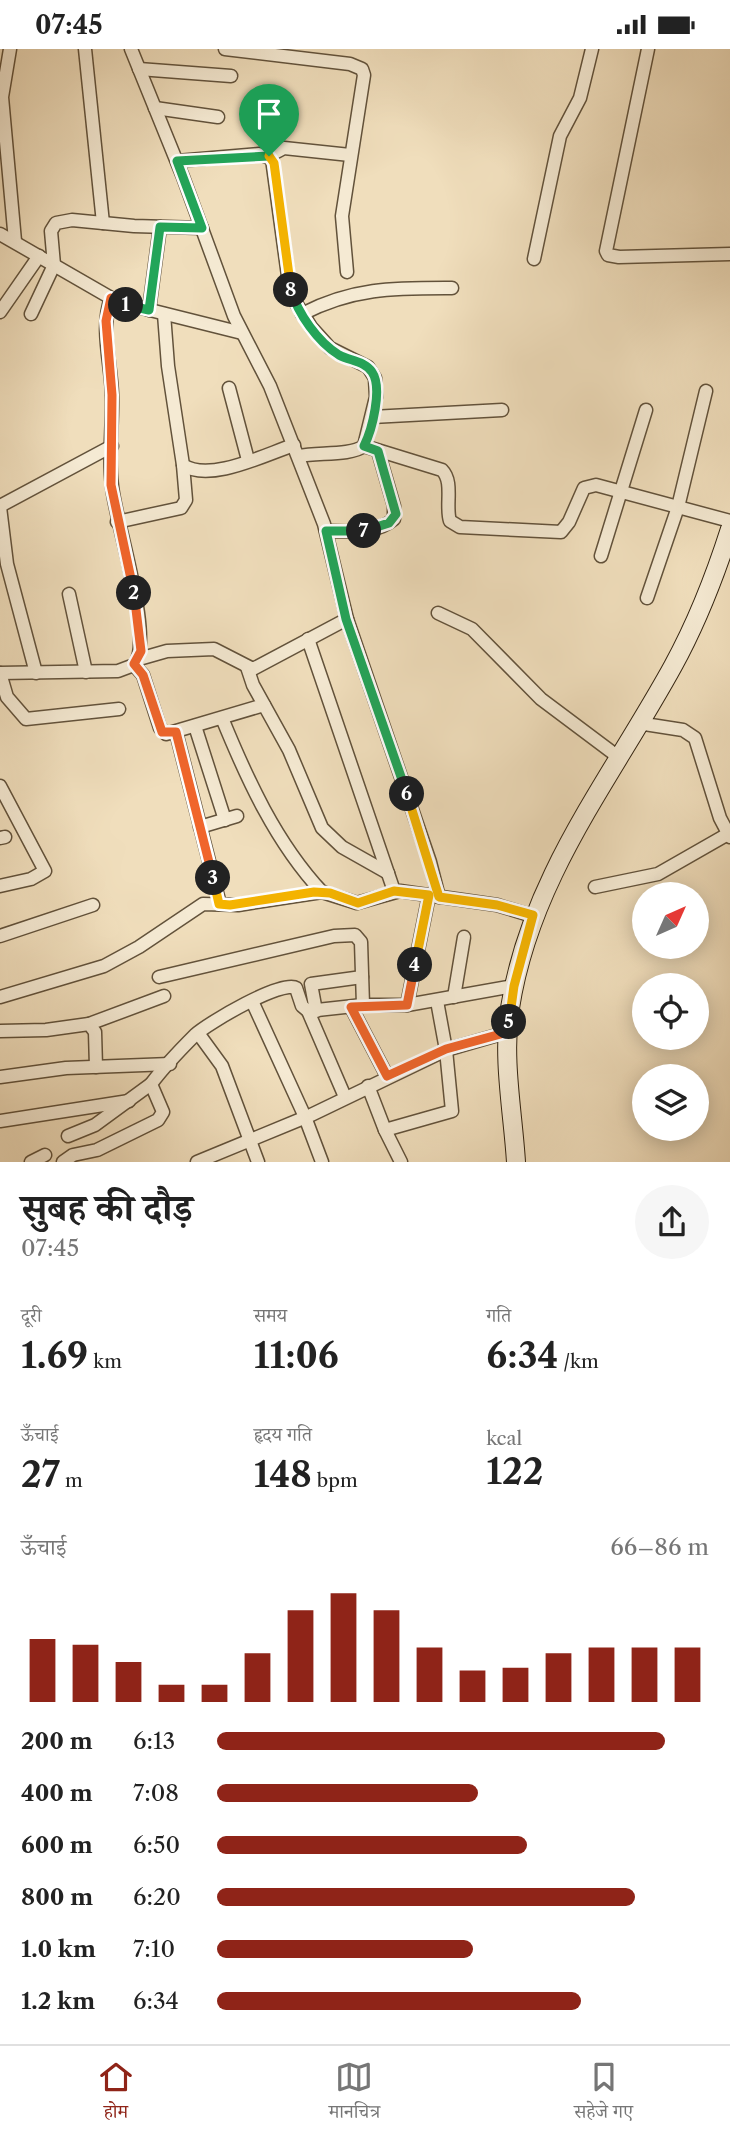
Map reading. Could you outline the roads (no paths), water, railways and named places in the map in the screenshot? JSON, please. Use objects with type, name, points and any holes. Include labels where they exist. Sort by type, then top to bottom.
[{"type":"main road","points":[[516,1162],[508,1032],[514,986],[533,915],[562,852],[673,666],[705,597],[730,529]]},
{"type":"street","points":[[10,49],[2,97],[15,241]]},
{"type":"street","points":[[85,49],[103,223]]},
{"type":"street","points":[[131,49],[242,333],[270,386],[326,531],[346,619],[430,862],[434,896],[407,1005]]},
{"type":"street","points":[[225,49],[350,64],[362,69],[364,75],[342,216],[348,272]]},
{"type":"street","points":[[534,259],[560,136],[580,98],[593,49]]},
{"type":"street","points":[[648,49],[606,251],[619,257],[730,254]]},
{"type":"street","points":[[139,69],[231,76]]},
{"type":"street","points":[[155,108],[218,117]]},
{"type":"street","points":[[177,161],[269,156],[284,148],[350,155]]},
{"type":"street","points":[[269,156],[274,163],[288,276],[302,314],[330,348],[372,372],[377,386],[364,446]]},
{"type":"street","points":[[31,314],[54,265],[51,231],[56,223],[72,220],[202,228]]},
{"type":"street","points":[[149,310],[160,227]]},
{"type":"street","points":[[0,234],[111,298],[242,333]]},
{"type":"street","points":[[0,312],[39,256]]},
{"type":"street","points":[[302,314],[342,296],[373,289],[452,288]]},
{"type":"street","points":[[111,298],[106,321],[112,395],[111,485],[117,521],[129,560],[141,651],[137,662],[162,732],[176,732],[264,705]]},
{"type":"street","points":[[117,521],[177,509],[184,505],[183,465],[166,355],[164,314]]},
{"type":"street","points":[[229,388],[248,460]]},
{"type":"street","points":[[647,598],[678,507],[706,391]]},
{"type":"street","points":[[372,417],[502,409]]},
{"type":"street","points":[[601,557],[646,410]]},
{"type":"street","points":[[36,673],[7,563],[0,506],[111,446]]},
{"type":"street","points":[[183,465],[221,470],[248,460],[296,451],[348,453],[364,446],[442,470],[447,482],[448,516],[450,521],[460,527],[561,532],[569,522],[584,488],[596,485],[730,521]]},
{"type":"street","points":[[326,531],[366,531],[382,527],[394,519],[394,506],[378,451]]},
{"type":"street","points":[[69,594],[86,672]]},
{"type":"street","points":[[438,613],[472,629],[541,699],[617,756]]},
{"type":"street","points":[[119,709],[26,719],[7,697],[0,673],[118,671],[167,651],[214,649],[247,667],[258,667],[346,619]]},
{"type":"street","points":[[309,639],[394,891]]},
{"type":"street","points":[[247,667],[289,750],[323,828],[342,847],[388,873]]},
{"type":"street","points":[[222,718],[258,798],[296,862],[322,892]]},
{"type":"street","points":[[595,887],[659,874],[729,836],[720,818],[695,738],[683,730],[638,723]]},
{"type":"street","points":[[195,726],[231,818],[200,827]]},
{"type":"street","points":[[176,732],[219,904]]},
{"type":"street","points":[[0,786],[45,871],[31,879],[0,886]]},
{"type":"street","points":[[0,997],[104,966],[139,947],[195,907],[238,905],[322,892],[358,903],[394,891],[497,905],[533,915]]},
{"type":"street","points":[[0,936],[93,905]]},
{"type":"street","points":[[159,977],[349,934],[355,935],[361,942],[362,977],[357,1006],[387,1076]]},
{"type":"street","points":[[454,997],[464,937]]},
{"type":"street","points":[[345,1097],[312,1011],[311,984],[362,977]]},
{"type":"street","points":[[68,1136],[95,1125],[152,1084],[198,1033],[252,1001],[289,984],[296,988],[302,1006],[312,1011],[357,1006],[407,1005],[514,986]]},
{"type":"street","points":[[0,1031],[46,1030],[89,1024],[164,996]]},
{"type":"street","points":[[252,1001],[305,1117],[321,1162]]},
{"type":"street","points":[[385,1130],[452,1111],[446,1049],[437,1001]]},
{"type":"street","points":[[89,1024],[96,1032],[96,1067]]},
{"type":"street","points":[[197,1162],[305,1117],[446,1049],[508,1032]]},
{"type":"street","points":[[198,1033],[222,1066],[258,1162]]},
{"type":"street","points":[[0,1077],[96,1067],[170,1064]]},
{"type":"street","points":[[63,1162],[97,1150],[158,1120],[163,1112],[152,1084]]},
{"type":"street","points":[[368,1086],[401,1162]]},
{"type":"street","points":[[0,1121],[129,1101]]},
{"type":"street","points":[[31,1162],[45,1155]]}]
